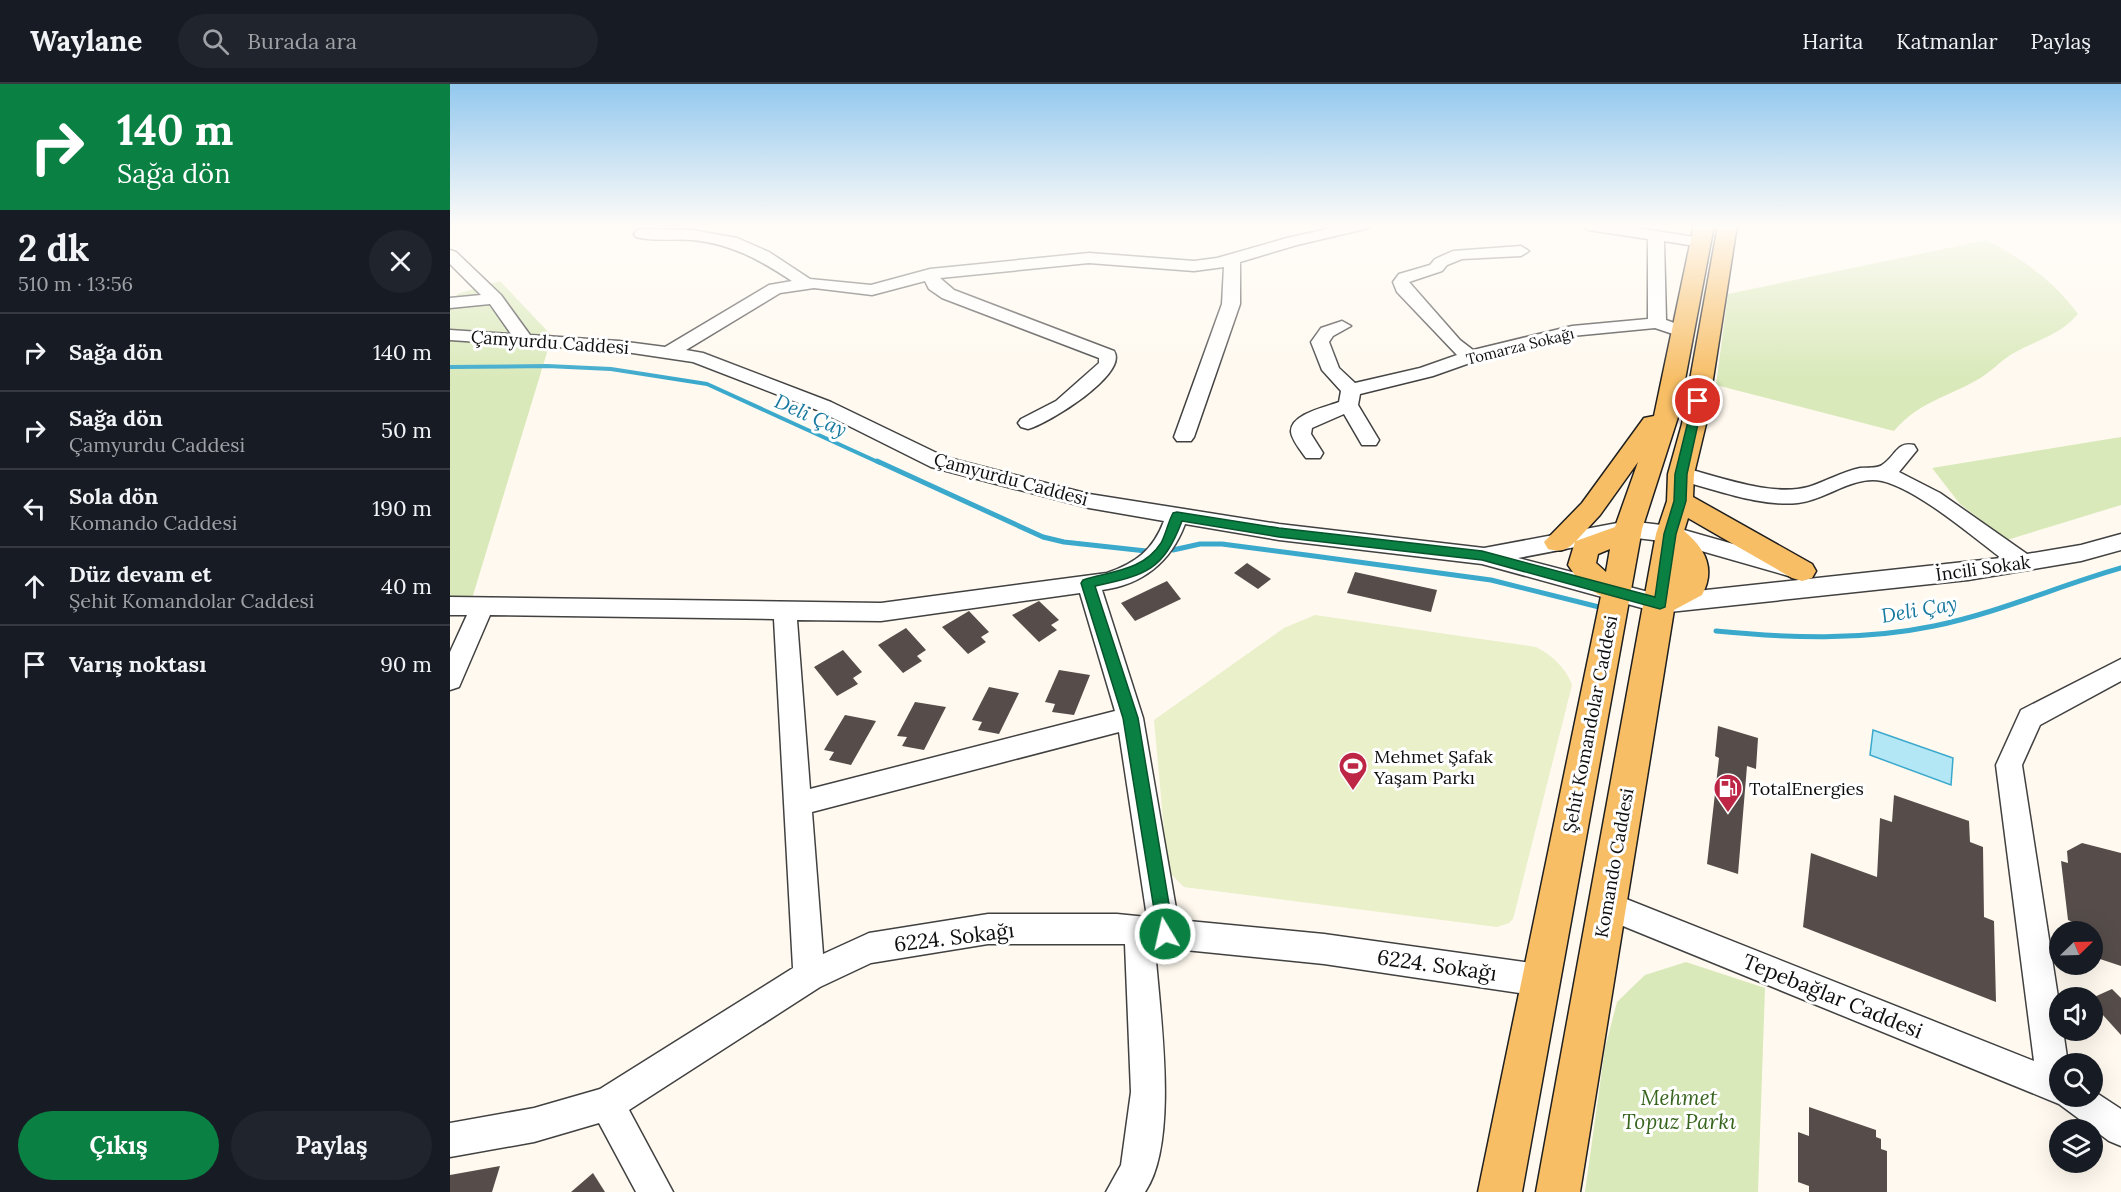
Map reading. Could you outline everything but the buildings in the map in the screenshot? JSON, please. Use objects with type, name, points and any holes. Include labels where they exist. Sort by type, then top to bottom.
[{"type":"main road","name":"Şehit Komandolar Caddesi","points":[[1500,1192],[1627,531],[1670,398],[1670,328],[1687,277]]},
{"type":"main road","points":[[1670,534],[1694,424],[1718,277]]},
{"type":"main road","points":[[1558,542],[1591,509],[1622,470],[1670,398]]},
{"type":"main road","points":[[1681,488],[1802,572]]},
{"type":"main road","name":"Komando Caddesi","points":[[1558,1192],[1660,604],[1670,534]]},
{"type":"street","points":[[472,277],[495,299],[525,340]]},
{"type":"street","points":[[796,277],[807,284]]},
{"type":"street","points":[[668,353],[775,290],[807,284],[872,290],[920,277]]},
{"type":"street","points":[[931,277],[935,285],[948,294],[1108,355],[1108,363],[1105,367],[1063,405],[1028,423]]},
{"type":"street","points":[[1184,437],[1231,304],[1232,277]]},
{"type":"street","points":[[1406,277],[1401,282],[1403,288],[1454,344],[1471,357]]},
{"type":"street","points":[[1662,277],[1670,328]]},
{"type":"street","points":[[450,303],[495,299]]},
{"type":"street","points":[[1342,326],[1327,332],[1320,342],[1331,370],[1349,398],[1369,440]]},
{"type":"street","name":"Tomarza Sokağı","points":[[1313,453],[1301,435],[1302,426],[1349,398],[1471,357],[1572,331],[1670,328]]},
{"type":"street","name":"Çamyurdu Caddesi","points":[[450,335],[620,346],[697,357],[824,406],[938,462],[1089,501],[1279,532],[1482,556],[1660,604]]},
{"type":"street","points":[[1882,474],[1895,466],[1907,450]]},
{"type":"street","points":[[1681,488],[1787,497],[1810,494],[1864,474],[1882,474],[1899,479],[1933,500],[2024,563]]},
{"type":"street","points":[[450,606],[881,612],[1088,583],[1133,573],[1153,560],[1167,544],[1177,516]]},
{"type":"street","name":"Çamyurdu Caddesi","points":[[1482,556],[1627,531],[1670,534]]},
{"type":"street","name":"İncili Sokak","points":[[1670,534],[1843,583]]},
{"type":"street","name":"İncili Sokak","points":[[1660,604],[1843,583],[1968,572],[2081,553],[2121,542]]},
{"type":"street","points":[[1088,583],[1130,718],[1152,932],[1148,1092],[1143,1146],[1137,1173],[1124,1192]]},
{"type":"street","points":[[450,680],[482,607]]},
{"type":"street","points":[[785,610],[809,976]]},
{"type":"street","points":[[2056,1053],[2009,765],[2030,718],[2121,669]]},
{"type":"street","points":[[798,804],[1130,718]]},
{"type":"street","name":"Tepebağlar Caddesi","points":[[1606,905],[2049,1085]]},
{"type":"street","name":"6224. Sokağı","points":[[450,1140],[534,1125],[607,1104],[809,976],[869,948],[988,929],[1152,932],[1324,949],[1539,980]]},
{"type":"street","points":[[607,1104],[655,1192]]},
{"type":"street","name":"Tepebağlar Caddesi","points":[[2088,1107],[2121,1129]]},
{"type":"green space","points":[[1811,277],[2043,277],[2059,291],[2078,314],[2063,328],[2012,354],[1980,378],[1922,407],[1894,431],[1716,385],[1728,294]]},
{"type":"green space","points":[[500,281],[552,336],[467,615],[450,614],[450,299],[460,293]]},
{"type":"green space","points":[[2121,437],[2121,505],[2007,540],[1960,504],[1932,468]]},
{"type":"green space","name":"Mehmet Şafak Yaşam Parkı","points":[[1315,615],[1536,647],[1553,658],[1566,673],[1572,685],[1513,919],[1509,923],[1497,927],[1184,887],[1171,874],[1167,862],[1154,720],[1284,628]]},
{"type":"green space","name":"Mehmet Topuz Parkı","points":[[1686,962],[1765,988],[1758,1192],[1585,1192],[1605,1048],[1617,1002],[1645,975]]},
{"type":"water","points":[[1873,730],[1953,758],[1951,785],[1870,755]]},
{"type":"waterway","name":"Deli Çay","points":[[450,367],[547,366],[611,369],[707,384],[880,463]]},
{"type":"waterway","name":"Deli Çay","points":[[877,461],[1043,537],[1064,542],[1146,551]]},
{"type":"waterway","name":"Deli Çay","points":[[1173,550],[1200,544],[1222,544],[1314,556],[1491,580],[1599,607]]},
{"type":"waterway","name":"Deli Çay","points":[[1716,631],[1825,637],[1907,631],[1958,621],[2121,568]]},
{"type":"place","name":"Mehmet Şafak Yaşam Parkı","points":[[1353,792]]},
{"type":"place","name":"TotalEnergies","points":[[1728,814]]},
{"type":"route","points":[[1165,934],[1130,718],[1088,583],[1108,581],[1133,573],[1153,560],[1167,544],[1177,516],[1279,532],[1482,556],[1660,604],[1670,534],[1680,501],[1681,474],[1698,401]]}]
